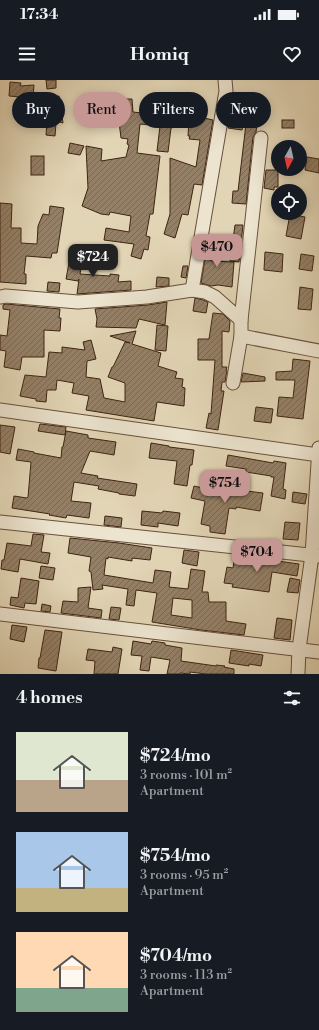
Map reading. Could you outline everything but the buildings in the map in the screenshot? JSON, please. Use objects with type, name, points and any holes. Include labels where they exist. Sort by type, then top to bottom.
[{"type":"street","points":[[192,290],[226,91],[225,80]]},
{"type":"street","points":[[233,383],[241,336],[241,320],[261,138]]},
{"type":"street","points":[[0,297],[6,296],[78,302],[146,297],[192,290],[205,292],[215,297],[241,320]]},
{"type":"street","points":[[241,336],[319,351]]},
{"type":"street","points":[[0,410],[319,455]]},
{"type":"street","points":[[298,674],[299,649],[315,555],[319,448]]},
{"type":"street","points":[[0,522],[315,555]]},
{"type":"street","points":[[0,614],[319,652]]}]
